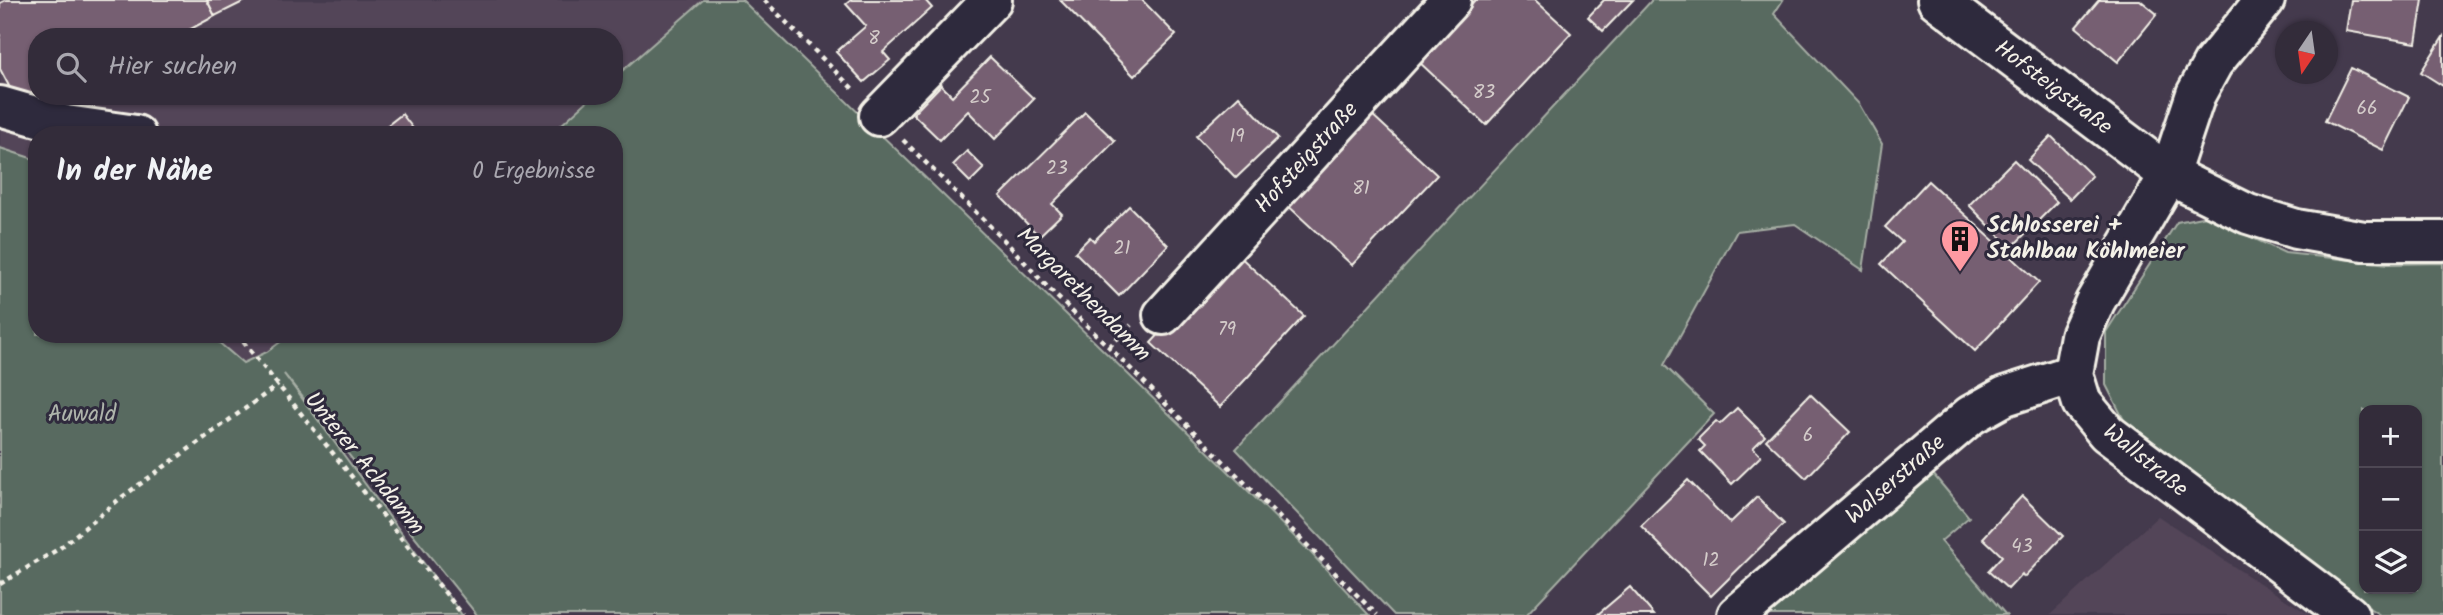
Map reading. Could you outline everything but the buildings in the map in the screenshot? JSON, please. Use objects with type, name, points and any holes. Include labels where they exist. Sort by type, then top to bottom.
[{"type":"street","points":[[879,116],[992,0]]},
{"type":"street","name":"Hofsteigstraße","points":[[1163,315],[1451,0]]},
{"type":"street","name":"Hofsteigstraße","points":[[1937,0],[2169,175],[2248,214],[2296,229],[2364,241],[2443,241]]},
{"type":"street","points":[[2073,374],[2080,336],[2095,302],[2169,175],[2196,94],[2213,63],[2265,0]]},
{"type":"street","points":[[0,106],[73,126]]},
{"type":"street","name":"Walserstraße","points":[[1737,615],[1971,415],[2005,396],[2073,374]]},
{"type":"street","name":"Wallstraße","points":[[2073,374],[2082,403],[2107,433],[2349,615]]},
{"type":"path","name":"Margarethendamm","points":[[764,0],[1007,243],[1051,291],[1377,615]]},
{"type":"path","name":"Unterer Achdamm","points":[[244,343],[463,615]]},
{"type":"path","points":[[0,584],[60,548],[122,497],[278,385]]},
{"type":"shaded area","points":[[0,0],[703,0],[623,70],[623,28],[28,28],[28,105],[583,105],[560,126],[28,126],[28,182],[0,156]]},
{"type":"shaded area","points":[[220,343],[279,343],[267,352],[243,363]]},
{"type":"shaded area","points":[[2158,516],[2239,570],[2310,615],[2050,615]]},
{"type":"green space","name":"Auwald","points":[[703,0],[742,0],[1228,471],[1369,615],[477,615],[284,374],[462,615],[0,615],[0,148],[28,157],[28,343],[220,343],[243,363],[279,343],[623,343],[623,126],[560,126],[583,105],[623,105],[623,70]]},
{"type":"green space","points":[[1652,0],[1783,0],[1774,14],[1859,104],[1882,144],[1863,270],[1795,224],[1737,231],[1664,365],[1714,414],[1526,615],[1394,615],[1236,449]]},
{"type":"green space","points":[[2206,216],[2285,253],[2389,264],[2443,263],[2443,615],[2380,615],[2306,567],[2127,426],[2106,385],[2106,332],[2177,222]]},
{"type":"green space","points":[[1933,474],[1969,517],[1941,541],[2006,615],[1768,615]]},
{"type":"place","name":"Schlosserei + Stahlbau Köhlmeier","points":[[1960,273]]}]
